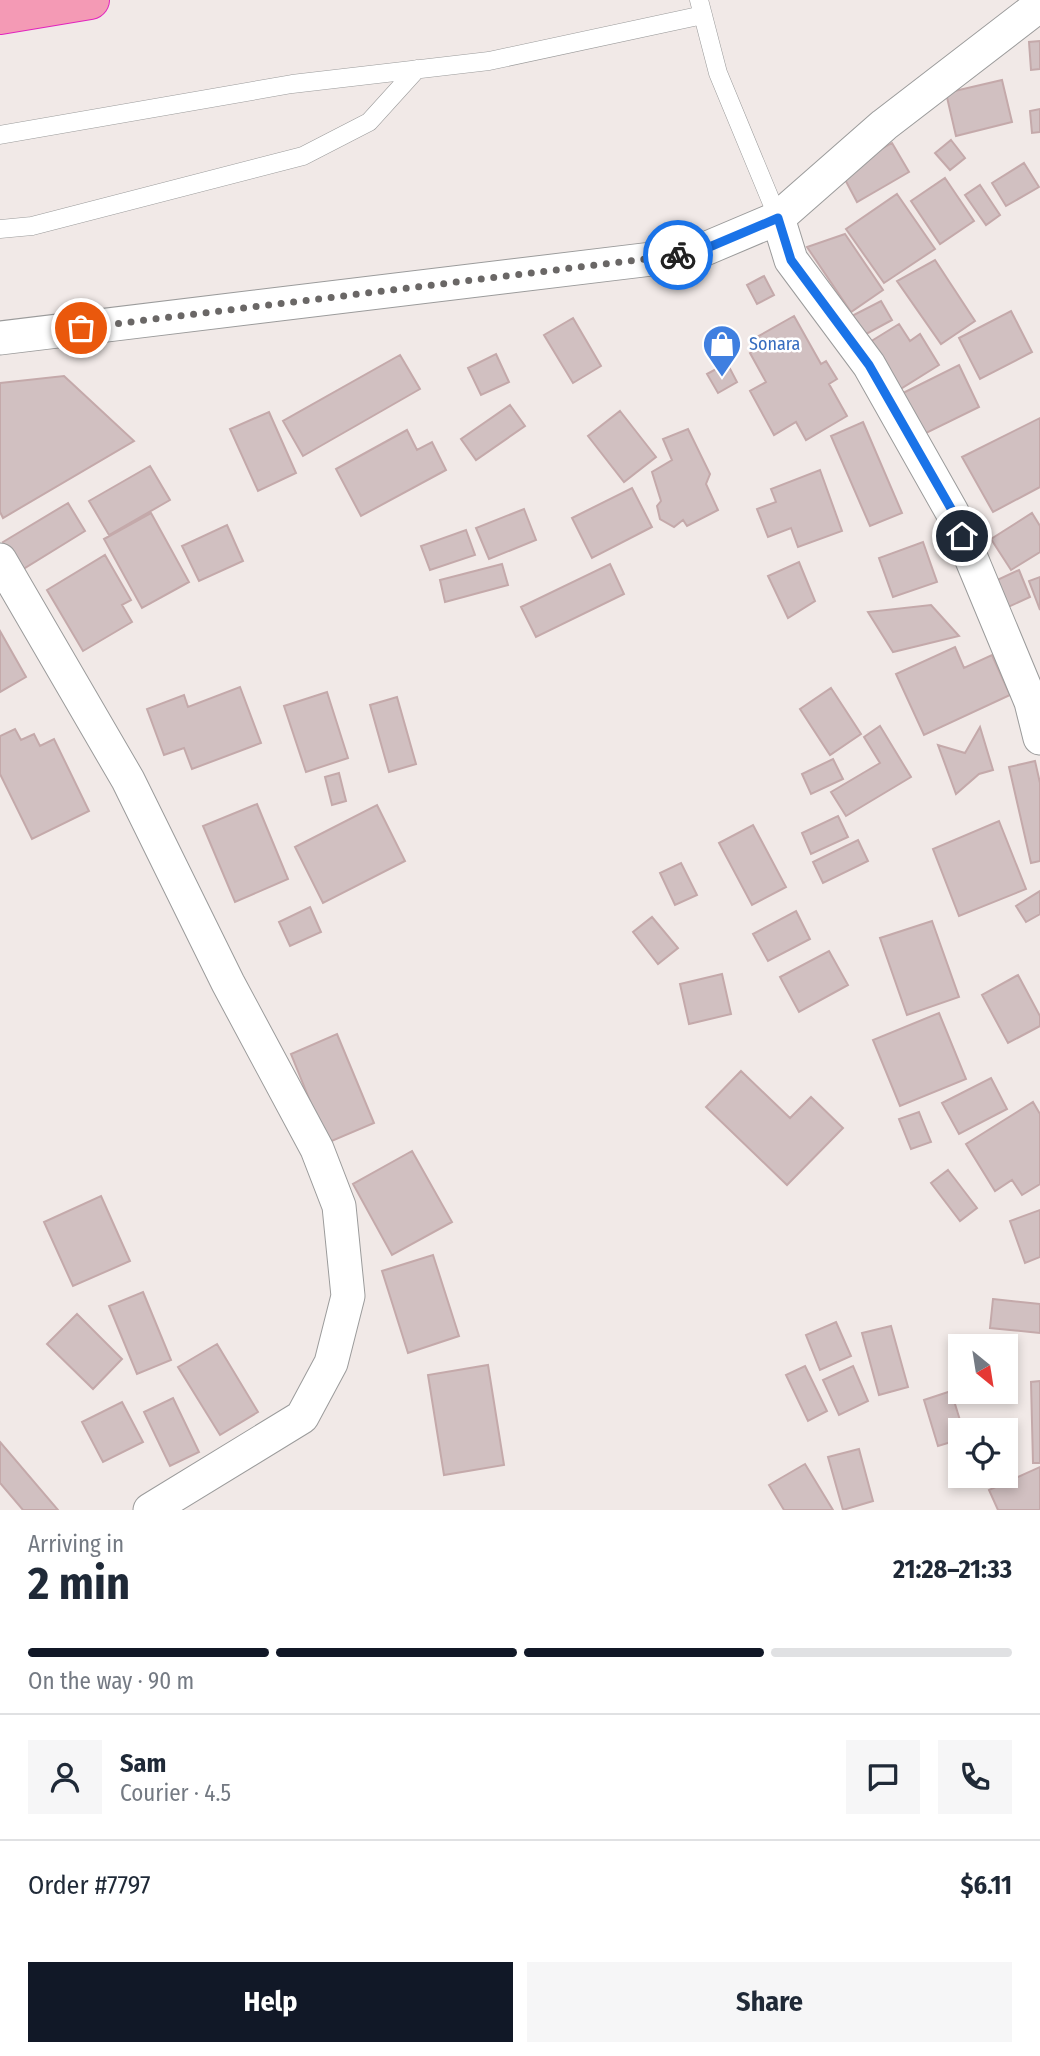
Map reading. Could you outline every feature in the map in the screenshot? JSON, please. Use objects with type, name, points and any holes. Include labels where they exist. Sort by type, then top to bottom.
[{"type":"highway","points":[[3,13],[90,0]]},
{"type":"street","points":[[0,338],[693,254],[778,218],[884,125],[1040,5]]},
{"type":"street","points":[[778,218],[791,260],[869,365],[953,512],[1036,704],[1040,738]]},
{"type":"street","points":[[0,560],[128,780],[228,983],[317,1149],[339,1206],[348,1296],[331,1363],[302,1417],[150,1510]]},
{"type":"lane","points":[[0,135],[292,84],[489,61],[701,7],[718,73],[778,218]]},
{"type":"lane","points":[[0,229],[33,226],[303,156],[369,122],[417,69]]},
{"type":"building","points":[[1040,41],[1040,69],[1031,70],[1029,42]]},
{"type":"building","points":[[1002,80],[1012,122],[956,136],[946,93]]},
{"type":"building","points":[[1040,109],[1040,132],[1032,133],[1030,111]]},
{"type":"building","points":[[951,140],[965,158],[950,170],[935,153]]},
{"type":"building","points":[[892,143],[909,172],[857,202],[841,172]]},
{"type":"building","points":[[1024,163],[1039,187],[1006,206],[992,183]]},
{"type":"building","points":[[945,178],[974,221],[940,244],[911,201]]},
{"type":"building","points":[[980,185],[1000,215],[986,225],[965,195]]},
{"type":"building","points":[[897,194],[935,249],[884,283],[846,229]]},
{"type":"building","points":[[845,234],[883,290],[851,312],[807,247]]},
{"type":"building","points":[[935,260],[975,321],[941,344],[897,281]]},
{"type":"building","points":[[764,276],[774,295],[757,304],[747,285]]},
{"type":"building","points":[[881,301],[892,320],[857,339],[846,319]]},
{"type":"building","points":[[1011,311],[1032,352],[980,379],[959,338]]},
{"type":"building","points":[[794,316],[821,364],[826,361],[837,379],[829,384],[847,416],[806,440],[796,422],[774,435],[750,391],[766,382],[750,353],[762,346],[757,337]]},
{"type":"building","points":[[573,318],[601,366],[573,383],[544,335]]},
{"type":"building","points":[[899,324],[910,341],[920,334],[939,365],[894,393],[865,345]]},
{"type":"building","points":[[496,354],[509,382],[481,395],[468,368]]},
{"type":"building","points":[[400,355],[420,389],[303,456],[283,421]]},
{"type":"building","name":"Sonara","points":[[727,363],[737,382],[718,393],[707,374]]},
{"type":"building","points":[[959,365],[979,407],[920,436],[899,395]]},
{"type":"building","points":[[64,376],[134,441],[3,518],[0,512],[0,383]]},
{"type":"building","points":[[510,405],[525,426],[476,460],[461,439]]},
{"type":"building","points":[[620,411],[656,457],[624,482],[588,436]]},
{"type":"building","points":[[269,412],[296,473],[258,491],[230,429]]},
{"type":"building","points":[[1040,418],[1040,487],[993,512],[962,457]]},
{"type":"building","points":[[863,422],[902,513],[870,526],[831,436]]},
{"type":"building","points":[[688,429],[710,474],[706,484],[718,510],[687,526],[683,520],[674,527],[660,519],[657,506],[661,501],[652,472],[672,460],[663,439]]},
{"type":"building","points":[[407,430],[417,450],[432,442],[446,470],[361,516],[336,469]]},
{"type":"building","points":[[150,466],[170,500],[109,535],[89,501]]},
{"type":"building","points":[[820,470],[842,531],[798,547],[791,528],[768,537],[757,509],[776,502],[771,489]]},
{"type":"building","points":[[632,488],[652,527],[592,558],[572,518]]},
{"type":"building","points":[[68,503],[85,531],[20,571],[3,542]]},
{"type":"building","points":[[524,509],[536,540],[489,559],[476,528]]},
{"type":"building","points":[[151,513],[189,582],[142,608],[104,539]]},
{"type":"building","points":[[1032,513],[1040,526],[1040,552],[1011,570],[991,539]]},
{"type":"building","points":[[227,525],[243,561],[199,581],[182,546]]},
{"type":"building","points":[[466,530],[475,555],[430,570],[421,546]]},
{"type":"building","points":[[923,542],[937,582],[893,597],[879,558]]},
{"type":"building","points":[[105,555],[131,600],[122,605],[132,622],[83,651],[47,590]]},
{"type":"building","points":[[799,562],[815,601],[788,618],[768,576]]},
{"type":"building","points":[[502,564],[508,585],[445,602],[440,580]]},
{"type":"building","points":[[610,564],[624,594],[536,637],[521,607]]},
{"type":"building","points":[[1019,570],[1030,597],[1006,608],[995,581]]},
{"type":"building","points":[[1040,577],[1040,610],[1029,581]]},
{"type":"building","points":[[931,605],[959,636],[893,652],[868,612]]},
{"type":"building","points":[[0,631],[26,677],[0,692]]},
{"type":"building","points":[[955,647],[964,668],[992,655],[1010,695],[924,735],[896,674]]},
{"type":"building","points":[[240,687],[261,743],[192,769],[184,748],[164,755],[147,709],[184,695],[188,707]]},
{"type":"building","points":[[831,688],[861,734],[830,755],[800,709]]},
{"type":"building","points":[[327,692],[348,758],[306,772],[284,706]]},
{"type":"building","points":[[397,697],[416,764],[389,772],[370,705]]},
{"type":"building","points":[[880,726],[911,777],[846,816],[831,792],[880,763],[864,737]]},
{"type":"building","points":[[980,727],[993,770],[979,774],[956,794],[938,745],[965,753]]},
{"type":"building","points":[[15,729],[21,740],[34,734],[40,746],[54,739],[89,811],[32,839],[0,774],[0,736]]},
{"type":"building","points":[[833,759],[843,779],[811,794],[802,774]]},
{"type":"building","points":[[1035,761],[1040,783],[1040,861],[1031,863],[1009,767]]},
{"type":"building","points":[[339,773],[346,801],[332,805],[325,777]]},
{"type":"building","points":[[257,804],[288,879],[235,902],[203,826]]},
{"type":"building","points":[[377,805],[405,861],[323,903],[295,847]]},
{"type":"building","points":[[838,816],[848,837],[811,854],[802,833]]},
{"type":"building","points":[[999,821],[1026,889],[959,916],[933,849]]},
{"type":"building","points":[[753,825],[786,887],[752,905],[719,843]]},
{"type":"building","points":[[858,840],[868,861],[823,883],[813,862]]},
{"type":"building","points":[[681,863],[697,895],[675,905],[660,873]]},
{"type":"building","points":[[1040,891],[1040,914],[1026,922],[1016,906]]},
{"type":"building","points":[[310,907],[321,932],[290,946],[279,922]]},
{"type":"building","points":[[796,911],[810,939],[768,961],[753,934]]},
{"type":"building","points":[[652,917],[678,948],[658,964],[633,932]]},
{"type":"building","points":[[932,921],[959,997],[907,1015],[880,938]]},
{"type":"building","points":[[829,951],[848,985],[799,1012],[780,977]]},
{"type":"building","points":[[722,974],[731,1014],[689,1024],[680,984]]},
{"type":"building","points":[[1018,975],[1040,1016],[1040,1026],[1008,1043],[982,995]]},
{"type":"building","points":[[939,1013],[966,1079],[900,1106],[873,1040]]},
{"type":"building","points":[[337,1034],[374,1123],[327,1143],[291,1054]]},
{"type":"building","points":[[741,1071],[790,1118],[811,1097],[843,1128],[787,1185],[706,1107]]},
{"type":"building","points":[[991,1078],[1007,1109],[959,1134],[942,1103]]},
{"type":"building","points":[[1033,1102],[1040,1114],[1040,1184],[1022,1195],[1012,1180],[995,1191],[966,1144]]},
{"type":"building","points":[[919,1112],[931,1142],[911,1149],[899,1119]]},
{"type":"building","points":[[412,1151],[452,1222],[392,1255],[353,1184]]},
{"type":"building","points":[[948,1170],[977,1208],[960,1221],[931,1183]]},
{"type":"building","points":[[101,1196],[130,1261],[73,1286],[44,1222]]},
{"type":"building","points":[[1040,1210],[1040,1257],[1025,1263],[1010,1221]]},
{"type":"building","points":[[433,1255],[459,1336],[408,1353],[382,1271]]},
{"type":"building","points":[[143,1292],[171,1360],[137,1374],[109,1306]]},
{"type":"building","points":[[993,1299],[1040,1304],[1040,1333],[990,1328]]},
{"type":"building","points":[[77,1314],[122,1359],[93,1389],[47,1344]]},
{"type":"building","points":[[836,1322],[851,1356],[820,1370],[806,1335]]},
{"type":"building","points":[[891,1326],[908,1387],[879,1395],[862,1333]]},
{"type":"building","points":[[217,1344],[258,1412],[220,1435],[178,1367]]},
{"type":"building","points":[[488,1365],[504,1465],[444,1475],[428,1375]]},
{"type":"building","points":[[805,1366],[827,1411],[808,1421],[786,1375]]},
{"type":"building","points":[[853,1366],[868,1401],[839,1415],[823,1380]]},
{"type":"building","points":[[1040,1381],[1040,1463],[1033,1463],[1031,1382]]},
{"type":"building","points":[[948,1392],[948,1404],[955,1404],[959,1418],[948,1418],[948,1443],[938,1446],[924,1400]]},
{"type":"building","points":[[173,1398],[199,1452],[170,1466],[144,1412]]},
{"type":"building","points":[[122,1402],[143,1442],[103,1462],[82,1422]]},
{"type":"building","points":[[0,1442],[58,1510],[23,1510],[0,1483]]},
{"type":"building","points":[[859,1449],[873,1501],[843,1510],[828,1457]]},
{"type":"building","points":[[805,1464],[833,1510],[784,1510],[769,1485]]},
{"type":"building","points":[[1040,1467],[1040,1510],[998,1510],[989,1490],[1018,1488],[1018,1477]]},
{"type":"way so far","points":[[81,328],[678,255]]},
{"type":"place","name":"Sonara","points":[[722,378]]},
{"type":"route","points":[[678,255],[693,254],[778,218],[791,260],[869,365],[953,512],[962,536]]}]
